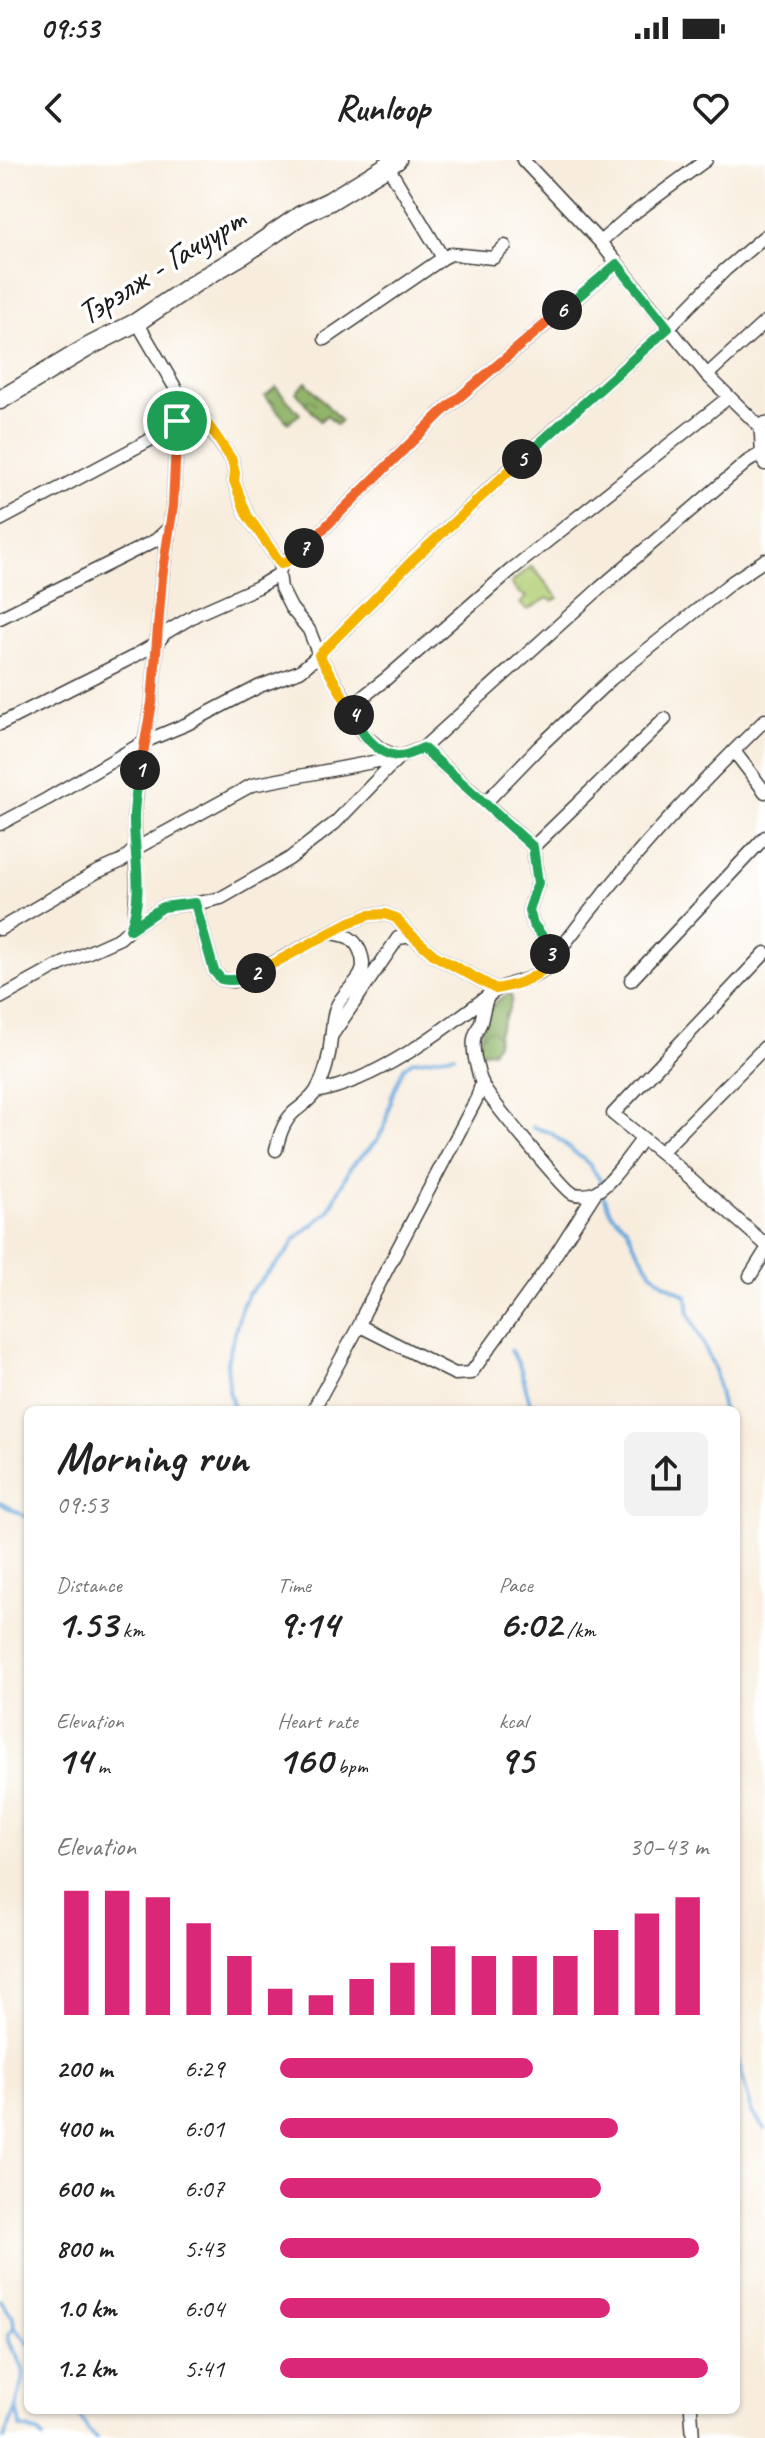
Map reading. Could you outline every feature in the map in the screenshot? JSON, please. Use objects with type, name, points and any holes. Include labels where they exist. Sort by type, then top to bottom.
[{"type":"main road","name":"Тэрэлж - Гачуурт","points":[[0,400],[137,322],[301,215],[392,163]]},
{"type":"street","points":[[0,929],[95,873],[122,861],[135,849],[252,785],[399,757],[423,748],[747,462],[763,459],[763,425],[707,375],[600,242],[523,160]]},
{"type":"street","points":[[600,242],[659,193],[706,160]]},
{"type":"street","points":[[392,163],[443,258]]},
{"type":"street","points":[[0,824],[146,741],[187,724],[260,686],[300,671],[412,561],[765,236]]},
{"type":"street","points":[[325,339],[443,258],[451,254],[493,258],[505,246]]},
{"type":"street","points":[[0,724],[157,643],[165,633],[197,614],[258,587],[302,550],[442,412],[617,264]]},
{"type":"street","points":[[130,929],[134,920],[137,886],[134,814],[152,703],[162,577],[173,506],[180,396],[137,322]]},
{"type":"street","points":[[707,375],[765,322]]},
{"type":"street","points":[[350,707],[511,570],[729,397]]},
{"type":"street","points":[[0,520],[148,441],[177,421],[202,417],[232,460],[234,481],[247,515],[280,569],[281,588],[291,608],[309,630],[357,725],[382,750],[399,757]]},
{"type":"street","points":[[0,618],[156,540],[169,528]]},
{"type":"street","points":[[485,803],[611,679],[732,582],[765,560]]},
{"type":"street","points":[[533,847],[665,719]]},
{"type":"street","points":[[316,1092],[375,1070],[426,1042],[492,992],[533,978],[547,968],[629,863],[765,720]]},
{"type":"street","points":[[423,748],[533,847],[538,883],[529,910],[533,924],[552,958]]},
{"type":"street","points":[[734,751],[765,792]]},
{"type":"street","points":[[0,998],[60,965],[120,938],[163,907],[221,898],[289,859],[335,823],[399,757]]},
{"type":"street","points":[[631,980],[765,837]]},
{"type":"street","points":[[195,903],[214,971],[227,981],[245,978],[350,922],[369,915],[385,914],[396,918],[434,955],[492,992]]},
{"type":"street","points":[[276,1150],[282,1129],[291,1115],[316,1092],[324,1072],[333,1016],[339,1000],[363,971],[364,961],[356,943],[348,936],[331,933]]},
{"type":"street","points":[[332,1035],[398,938],[413,936]]},
{"type":"street","points":[[765,953],[613,1114],[765,1244]]},
{"type":"street","points":[[492,992],[474,1039],[482,1082],[496,1106],[571,1193],[595,1193]]},
{"type":"street","points":[[661,1152],[765,1047]]},
{"type":"street","points":[[315,1406],[477,1098],[482,1082]]},
{"type":"street","points":[[360,1324],[455,1374],[471,1373],[547,1268],[595,1193],[643,1138]]},
{"type":"street","points":[[750,1276],[765,1252]]},
{"type":"street","points":[[691,2414],[693,2438]]},
{"type":"green space","points":[[306,382],[341,421],[336,425],[327,415],[320,421],[296,392]]},
{"type":"green space","points":[[276,387],[300,414],[288,423],[265,396]]},
{"type":"green space","points":[[532,566],[558,598],[552,601],[548,598],[527,610],[520,604],[526,597],[516,591],[511,583]]},
{"type":"green space","points":[[510,994],[510,1007],[496,1046],[492,1051],[482,1052],[478,1049],[487,1016],[496,1002]]},
{"type":"waterway","points":[[233,1406],[227,1362],[248,1294],[288,1252],[295,1239],[328,1212],[351,1166],[376,1142],[384,1128],[392,1095],[404,1067],[413,1061],[454,1055]]},
{"type":"waterway","points":[[533,1127],[551,1133],[589,1164],[600,1180],[611,1213],[627,1228],[652,1273],[687,1296],[689,1314],[714,1367],[722,1406]]},
{"type":"waterway","points":[[511,1350],[520,1367],[531,1406]]},
{"type":"waterway","points":[[0,1503],[24,1516]]},
{"type":"waterway","points":[[740,2068],[753,2114],[765,2129]]},
{"type":"waterway","points":[[0,2300],[13,2317],[14,2327],[24,2338]]},
{"type":"waterway","points":[[14,2327],[8,2335],[9,2340],[24,2375],[17,2403],[20,2427],[40,2433],[43,2438]]},
{"type":"waterway","points":[[4,2438],[16,2410]]},
{"type":"waterway","points":[[78,2414],[96,2438]]},
{"type":"route","points":[[617,264],[668,328],[412,561],[319,655],[364,735],[382,750],[399,757],[423,748],[533,847],[538,883],[529,910],[533,924],[552,958],[547,968],[533,978],[496,989],[428,951],[396,918],[385,914],[369,915],[350,922],[245,978],[233,981],[221,979],[214,971],[195,903],[163,907],[130,929],[134,920],[137,886],[134,814],[152,703],[162,577],[173,506],[177,421],[202,417],[214,433],[232,460],[234,481],[247,515],[281,564],[295,557],[442,412],[617,264]]}]
